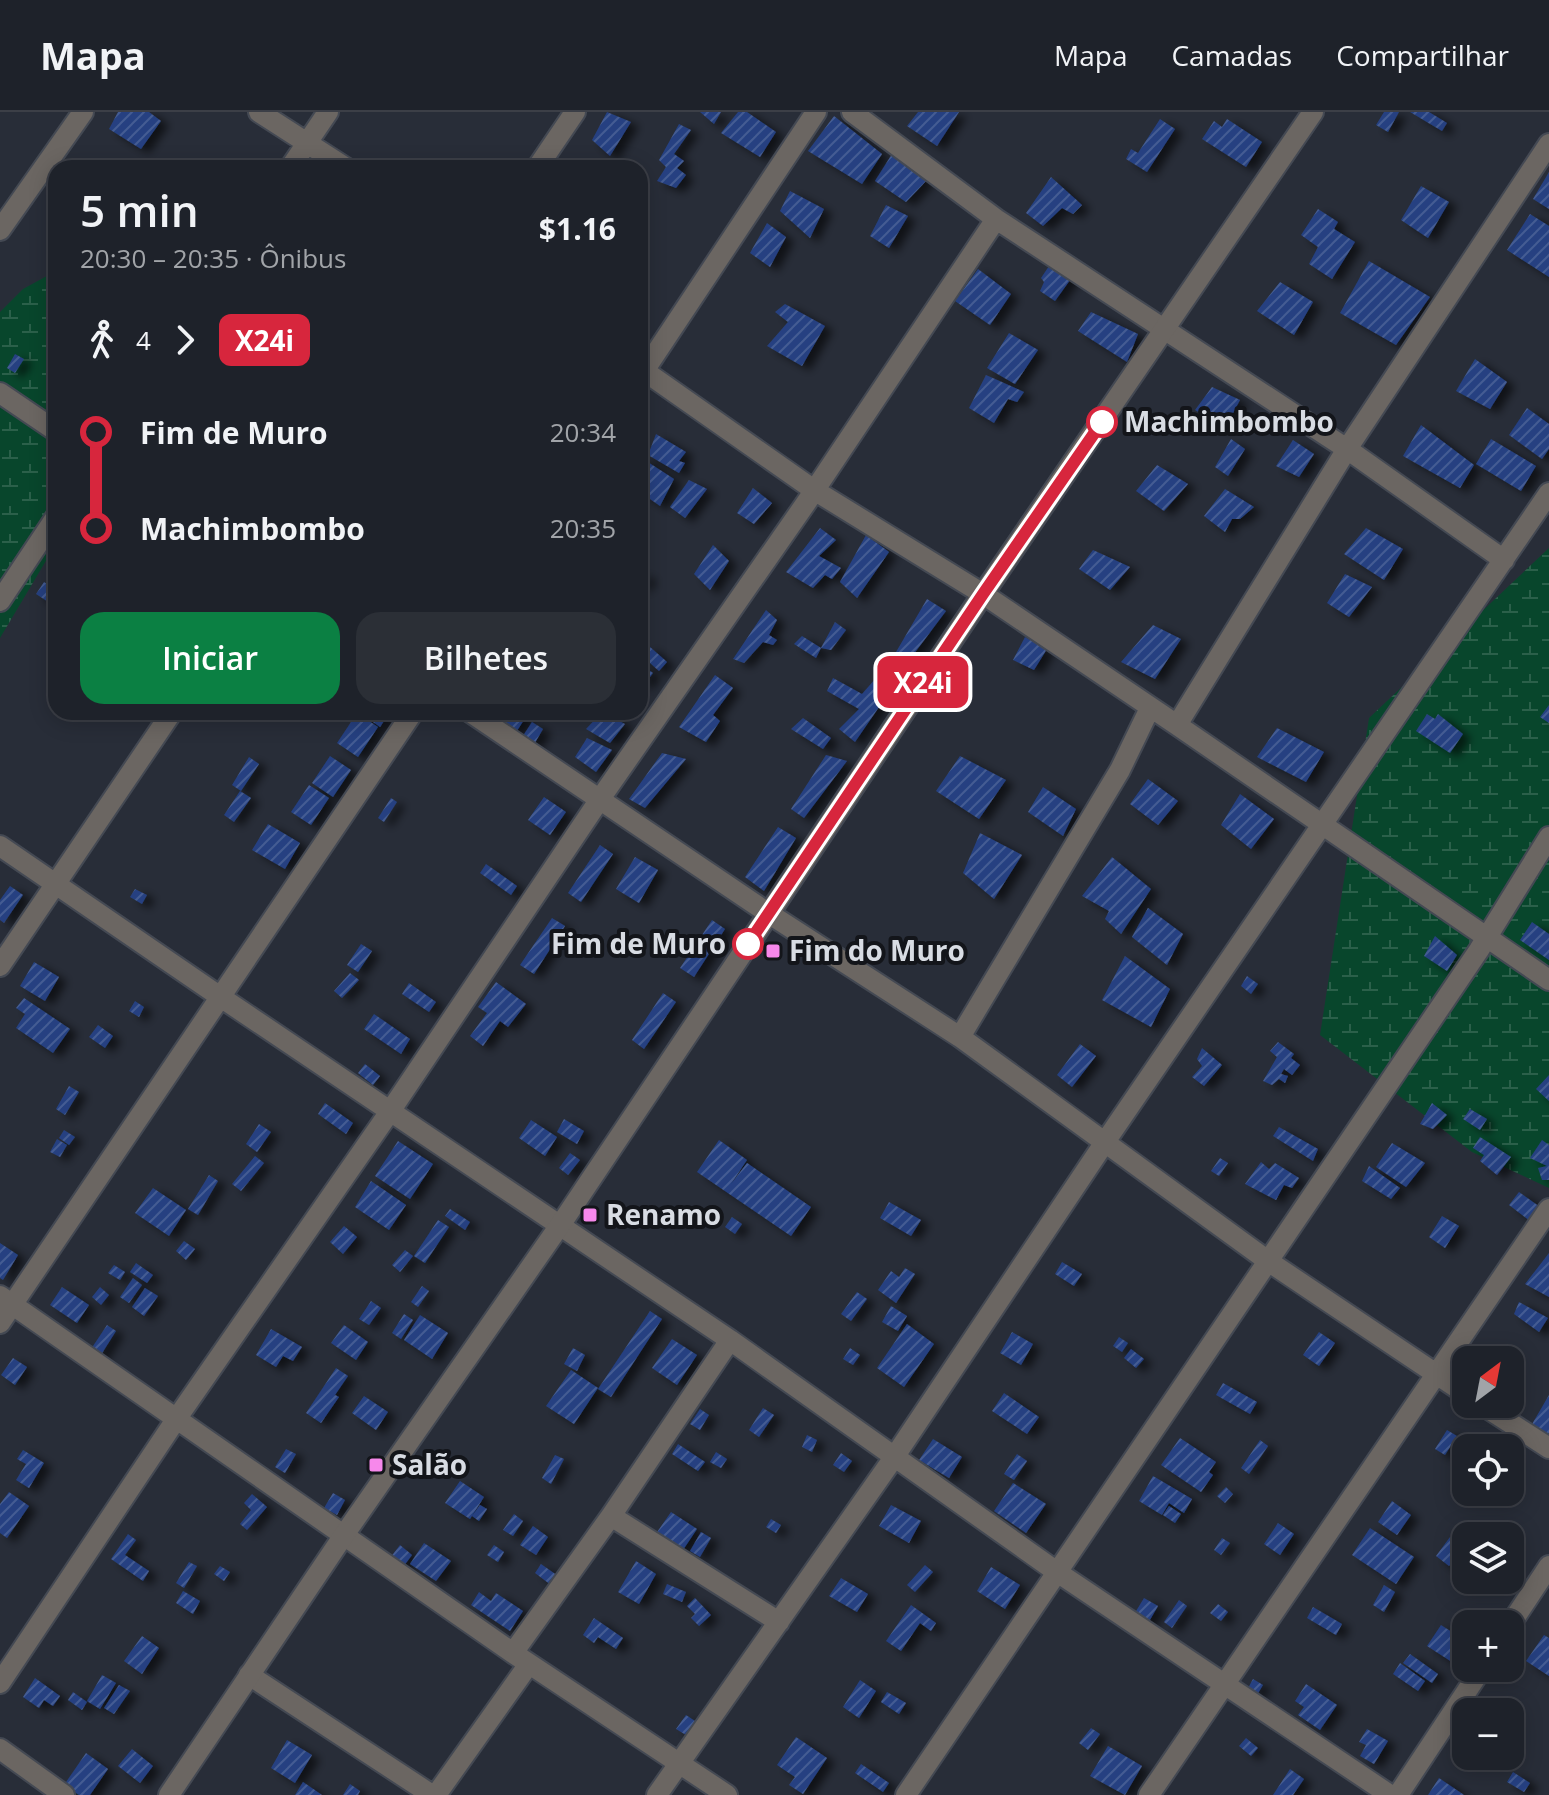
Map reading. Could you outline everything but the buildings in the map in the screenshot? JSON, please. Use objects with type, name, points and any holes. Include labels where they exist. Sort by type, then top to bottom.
[{"type":"street","points":[[49,160],[83,112]]},
{"type":"street","points":[[259,112],[334,160]]},
{"type":"street","points":[[295,160],[328,112]]},
{"type":"street","points":[[542,160],[575,112]]},
{"type":"street","points":[[648,362],[816,112]]},
{"type":"street","points":[[852,112],[996,219],[1347,449],[1504,560]]},
{"type":"street","points":[[169,1795],[344,1535],[560,1225],[983,594],[1313,112]]},
{"type":"street","points":[[1177,725],[1347,449],[1549,144]]},
{"type":"street","points":[[0,230],[48,162]]},
{"type":"street","points":[[0,1683],[177,1418],[391,1110],[996,219]]},
{"type":"street","points":[[648,377],[814,490],[983,594],[1549,980]]},
{"type":"street","points":[[0,393],[48,426]]},
{"type":"street","points":[[657,1795],[895,1456],[1105,1142],[1549,493]]},
{"type":"street","points":[[0,601],[48,529]]},
{"type":"street","points":[[960,1037],[1120,770],[1150,708]]},
{"type":"street","points":[[0,966],[167,720]]},
{"type":"street","points":[[0,1323],[6,1300],[222,998],[408,720]]},
{"type":"street","points":[[482,720],[768,913],[960,1037],[1268,1261],[1452,1385]]},
{"type":"street","points":[[906,1795],[1486,938],[1549,837]]},
{"type":"street","points":[[0,846],[730,1340],[1057,1572],[1390,1795]]},
{"type":"street","points":[[1149,1795],[1438,1376],[1549,1209]]},
{"type":"street","points":[[6,1300],[521,1659],[727,1795]]},
{"type":"street","points":[[249,1675],[434,1795],[611,1516],[730,1340]]},
{"type":"street","points":[[1503,1418],[1549,1448]]},
{"type":"street","points":[[611,1516],[779,1622]]},
{"type":"street","points":[[1520,1610],[1549,1566]]},
{"type":"street","points":[[1398,1795],[1473,1682]]},
{"type":"street","points":[[0,1749],[64,1795]]},
{"type":"green space","points":[[48,275],[48,557],[0,638],[0,312],[23,289]]},
{"type":"green space","points":[[1549,548],[1549,1188],[1472,1152],[1320,1035],[1369,718]]},
{"type":"bus line","name":"X24i","points":[[748,944],[1102,422]]},
{"type":"place","name":"Machimbombo","points":[[1102,422]]},
{"type":"place","name":"Fim de Muro","points":[[748,944]]},
{"type":"place","name":"Fim do Muro","points":[[773,951]]},
{"type":"place","name":"Renamo","points":[[590,1215]]},
{"type":"place","name":"Salão","points":[[376,1465]]}]
